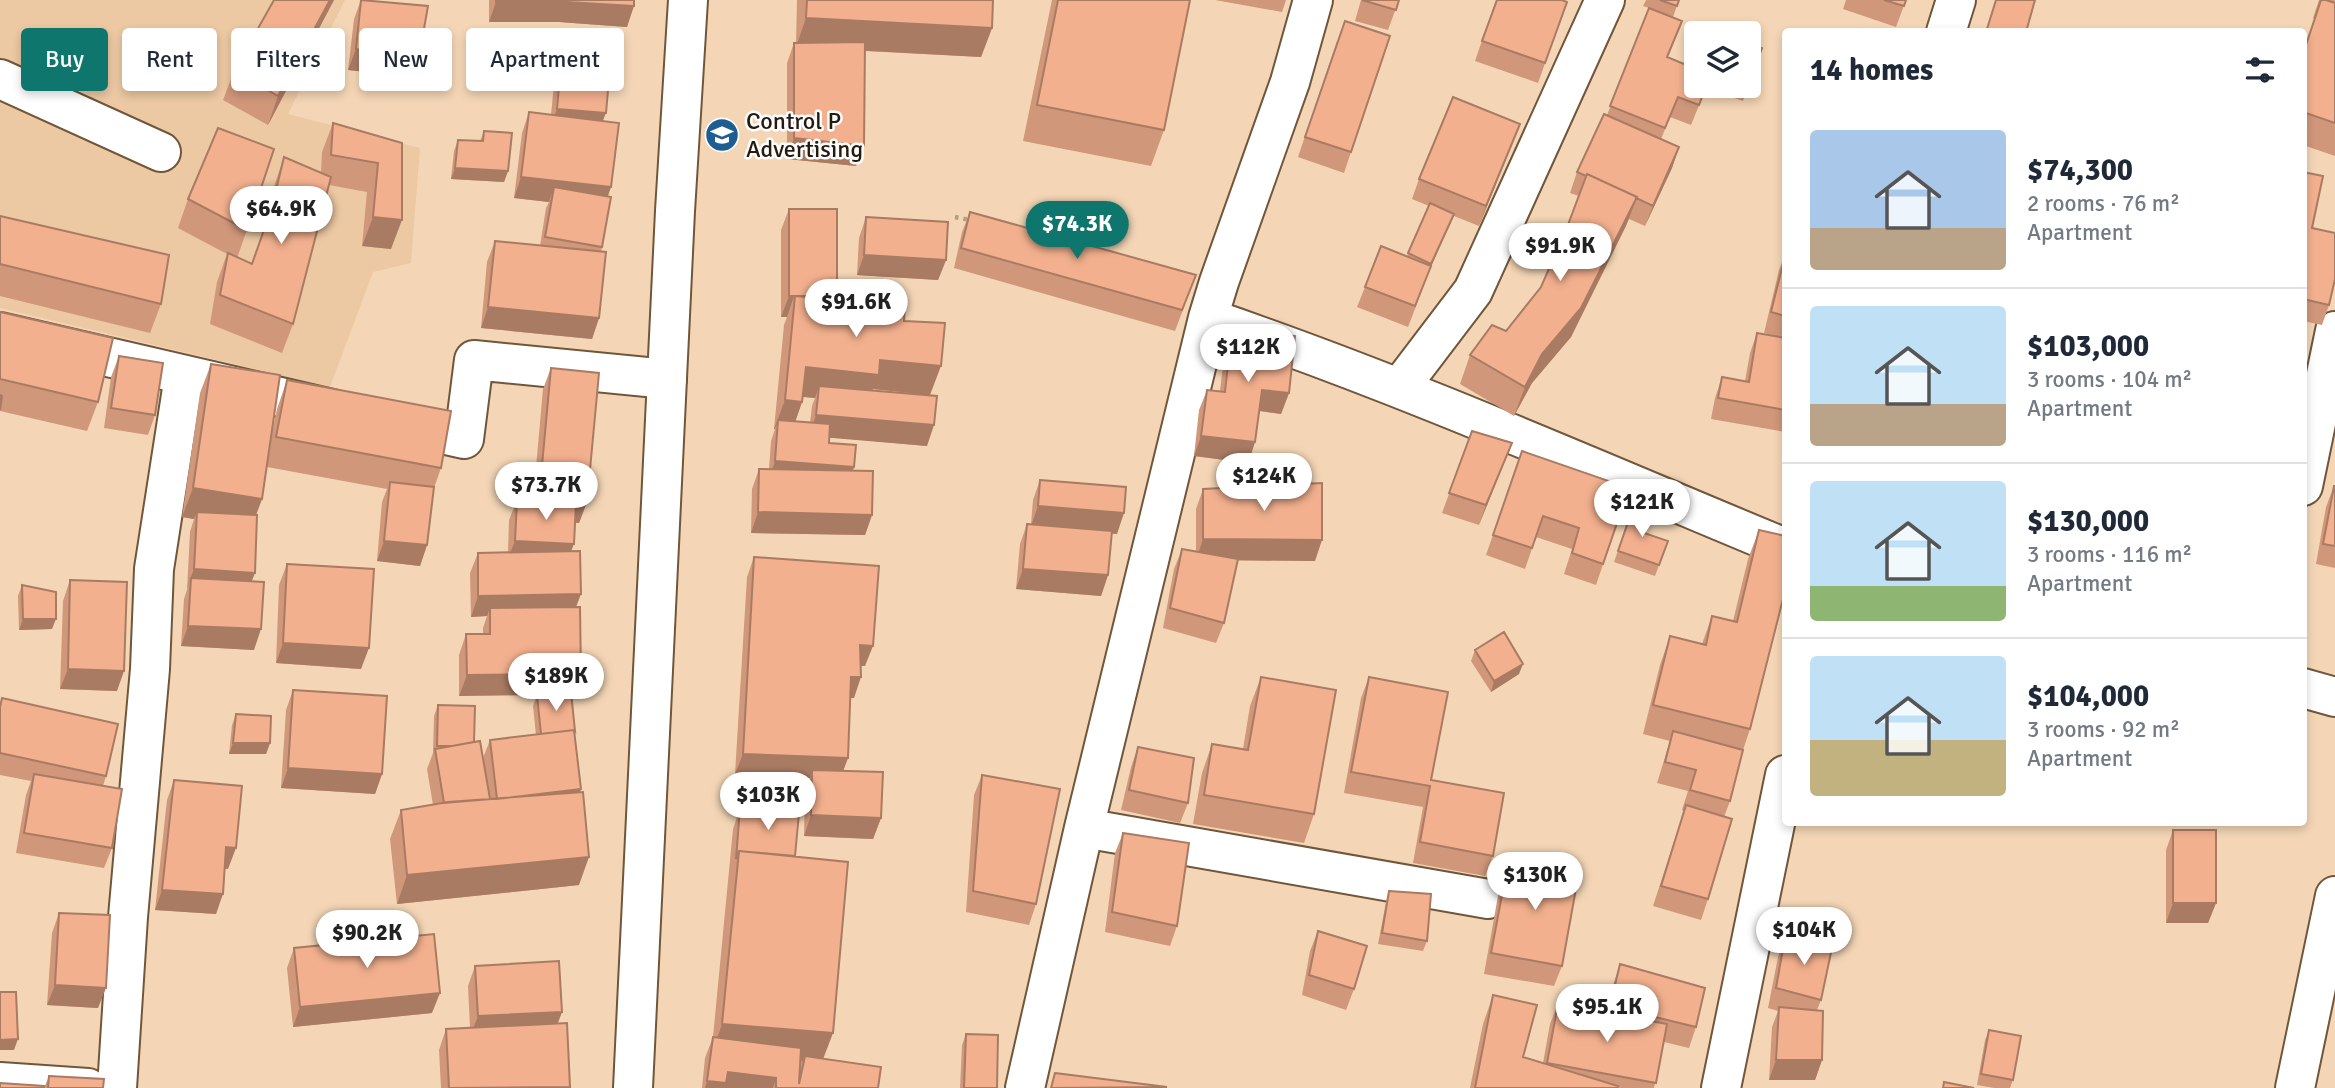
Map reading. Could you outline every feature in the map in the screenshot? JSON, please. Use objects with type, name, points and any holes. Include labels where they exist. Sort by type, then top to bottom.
[{"type":"street","points":[[633,1088],[688,0]]},
{"type":"street","points":[[1024,1088],[1084,828],[1209,318],[1219,282],[1290,82],[1313,0]]},
{"type":"street","points":[[1400,387],[1473,291],[1605,0]]},
{"type":"street","points":[[1946,28],[1956,0]]},
{"type":"street","points":[[0,79],[161,152]]},
{"type":"street","points":[[1209,318],[1400,387],[1782,547]]},
{"type":"street","points":[[0,331],[184,376],[464,439],[474,360],[667,379]]},
{"type":"street","points":[[2307,467],[2335,331]]},
{"type":"street","points":[[117,1088],[128,917],[150,669],[154,569],[184,376]]},
{"type":"street","points":[[2307,689],[2335,697]]},
{"type":"street","points":[[1721,1088],[1782,790]]},
{"type":"street","points":[[1084,828],[1488,899]]},
{"type":"street","points":[[2295,1088],[2335,896]]},
{"type":"street","points":[[0,1082],[88,1088]]},
{"type":"path","points":[[955,217],[981,223]]},
{"type":"shaded area","points":[[0,0],[345,0],[331,28],[231,28],[231,91],[300,91],[288,114],[420,148],[411,263],[373,272],[330,387],[0,308]]},
{"type":"building","points":[[274,0],[330,0],[315,28],[258,28]]},
{"type":"building","points":[[361,0],[428,6],[424,28],[359,28],[359,49],[356,49]]},
{"type":"building","points":[[634,0],[634,6],[496,2]]},
{"type":"building","points":[[807,0],[993,0],[992,28],[806,18]]},
{"type":"building","points":[[1058,0],[1190,0],[1164,130],[1037,105]]},
{"type":"building","points":[[1362,0],[1399,0],[1396,10]]},
{"type":"building","points":[[1497,0],[1567,2],[1545,63],[1482,41]]},
{"type":"building","points":[[1660,0],[1679,0],[1677,6]]},
{"type":"building","points":[[1884,0],[1906,0],[1904,6]]},
{"type":"building","points":[[1996,0],[2035,0],[2027,28],[1987,28]]},
{"type":"building","points":[[2321,0],[2335,3],[2335,123],[2307,113],[2307,42]]},
{"type":"building","points":[[1649,8],[1682,21],[1667,57],[1684,64],[1684,98],[1702,98],[1699,105],[1678,97],[1665,128],[1610,106]]},
{"type":"building","points":[[1345,21],[1390,36],[1351,152],[1305,137]]},
{"type":"building","points":[[865,42],[864,146],[794,138],[794,43]]},
{"type":"building","points":[[559,91],[608,91],[606,113],[557,109]]},
{"type":"building","points":[[1453,97],[1520,124],[1486,206],[1419,179]]},
{"type":"building","points":[[529,112],[619,123],[611,187],[521,177]]},
{"type":"building","points":[[1604,114],[1679,147],[1653,206],[1587,174],[1586,176],[1577,172]]},
{"type":"building","points":[[333,123],[402,143],[402,220],[373,217],[378,163],[331,155]]},
{"type":"building","points":[[218,128],[274,149],[247,230],[188,199]]},
{"type":"building","points":[[484,131],[512,133],[508,171],[455,168],[458,140],[483,141]]},
{"type":"building","points":[[284,157],[331,177],[293,324],[220,295],[228,253],[252,264],[272,207]]},
{"type":"building","points":[[2307,173],[2323,176],[2312,228],[2335,233],[2335,279],[2329,305],[2307,300]]},
{"type":"building","points":[[1587,174],[1637,197],[1581,308],[1542,354],[1525,387],[1470,355],[1492,325],[1506,331],[1541,287]]},
{"type":"building","points":[[554,187],[611,197],[602,247],[545,237]]},
{"type":"building","points":[[1430,203],[1454,214],[1431,264],[1408,253]]},
{"type":"building","points":[[789,209],[837,209],[837,296],[789,296]]},
{"type":"building","points":[[970,212],[1196,275],[1182,310],[961,248]]},
{"type":"building","points":[[0,216],[169,255],[161,304],[0,264]]},
{"type":"building","points":[[866,217],[948,222],[946,260],[864,255]]},
{"type":"building","points":[[495,241],[606,252],[599,318],[488,307]]},
{"type":"building","points":[[1381,246],[1431,266],[1415,306],[1365,287]]},
{"type":"building","points":[[1782,268],[1782,315],[1771,312]]},
{"type":"building","points":[[795,296],[905,306],[904,321],[945,323],[941,366],[880,360],[879,375],[806,367],[802,402],[785,400]]},
{"type":"building","points":[[0,312],[113,338],[98,402],[0,379]]},
{"type":"building","points":[[1232,328],[1295,336],[1289,393],[1262,390],[1255,442],[1201,436],[1207,390],[1225,392]]},
{"type":"building","points":[[1757,333],[1782,337],[1782,409],[1718,398],[1722,377],[1749,382]]},
{"type":"building","points":[[119,356],[163,363],[155,415],[111,408]]},
{"type":"building","points":[[211,364],[280,375],[262,499],[193,488]]},
{"type":"building","points":[[551,368],[599,373],[587,502],[539,498]]},
{"type":"building","points":[[287,380],[451,411],[441,468],[276,437]]},
{"type":"building","points":[[819,386],[937,396],[934,425],[816,415]]},
{"type":"building","points":[[778,420],[830,424],[829,443],[856,445],[854,467],[775,461]]},
{"type":"building","points":[[1472,431],[1512,443],[1486,505],[1449,493]]},
{"type":"building","points":[[1522,451],[1629,488],[1603,564],[1572,553],[1579,528],[1543,516],[1532,548],[1493,535]]},
{"type":"building","points":[[759,469],[873,471],[872,515],[758,512]]},
{"type":"building","points":[[1040,480],[1126,487],[1124,513],[1038,506]]},
{"type":"building","points":[[390,482],[434,487],[427,545],[384,541]]},
{"type":"building","points":[[1322,483],[1322,540],[1203,539],[1203,489]]},
{"type":"building","points":[[2335,486],[2335,546],[2323,544]]},
{"type":"building","points":[[517,500],[576,503],[574,544],[515,541]]},
{"type":"building","points":[[1634,505],[1649,511],[1641,532],[1668,541],[1659,565],[1618,551]]},
{"type":"building","points":[[197,512],[257,515],[255,573],[194,569]]},
{"type":"building","points":[[1027,524],[1112,531],[1108,575],[1023,569]]},
{"type":"building","points":[[1759,530],[1782,535],[1782,603],[1750,729],[1653,705],[1670,636],[1706,645],[1712,616],[1737,622]]},
{"type":"building","points":[[1182,549],[1238,559],[1224,623],[1170,608]]},
{"type":"building","points":[[580,551],[581,594],[478,596],[478,553]]},
{"type":"building","points":[[754,557],[879,566],[873,646],[860,645],[861,677],[851,677],[848,758],[743,754]]},
{"type":"building","points":[[287,564],[374,569],[369,648],[283,643]]},
{"type":"building","points":[[191,578],[264,582],[261,629],[188,626]]},
{"type":"building","points":[[70,580],[127,582],[124,671],[68,669]]},
{"type":"building","points":[[22,585],[56,592],[56,619],[23,619]]},
{"type":"building","points":[[580,607],[581,674],[467,675],[466,634],[490,634],[490,608]]},
{"type":"building","points":[[1504,632],[1523,664],[1494,681],[1475,650]]},
{"type":"building","points":[[1261,677],[1336,690],[1314,814],[1204,795],[1212,744],[1248,750]]},
{"type":"building","points":[[1369,677],[1448,692],[1431,780],[1504,793],[1493,856],[1420,842],[1430,786],[1351,772]]},
{"type":"building","points":[[293,690],[387,696],[382,774],[288,768]]},
{"type":"building","points":[[571,692],[575,731],[541,734],[537,695]]},
{"type":"building","points":[[2,698],[118,724],[106,776],[0,753]]},
{"type":"building","points":[[438,705],[475,706],[474,742],[437,746]]},
{"type":"building","points":[[236,714],[271,716],[270,743],[233,743]]},
{"type":"building","points":[[574,730],[581,789],[497,799],[490,740]]},
{"type":"building","points":[[1673,731],[1743,750],[1730,801],[1690,790],[1696,770],[1665,762]]},
{"type":"building","points":[[480,741],[490,799],[444,803],[435,749]]},
{"type":"building","points":[[1138,747],[1194,758],[1188,803],[1129,790]]},
{"type":"building","points":[[812,770],[883,772],[881,818],[811,815]]},
{"type":"building","points":[[34,774],[122,789],[112,848],[24,833]]},
{"type":"building","points":[[982,775],[1060,789],[1036,904],[973,891]]},
{"type":"building","points":[[174,780],[242,786],[236,848],[226,847],[223,894],[162,890]]},
{"type":"building","points":[[583,792],[589,857],[407,875],[401,810],[448,802]]},
{"type":"building","points":[[1686,805],[1732,819],[1708,899],[1661,886]]},
{"type":"building","points":[[740,808],[799,813],[795,856],[739,851],[736,859]]},
{"type":"building","points":[[2173,830],[2216,830],[2216,903],[2173,903]]},
{"type":"building","points":[[1123,833],[1189,843],[1177,926],[1112,912]]},
{"type":"building","points":[[739,851],[848,862],[833,1033],[722,1024]]},
{"type":"building","points":[[1509,858],[1579,872],[1562,966],[1491,953]]},
{"type":"building","points":[[1389,891],[1431,894],[1427,941],[1382,933]]},
{"type":"building","points":[[59,913],[110,915],[106,988],[55,985]]},
{"type":"building","points":[[1318,931],[1367,946],[1354,989],[1309,975]]},
{"type":"building","points":[[434,934],[440,993],[300,1007],[294,948]]},
{"type":"building","points":[[1785,937],[1833,943],[1821,1000],[1776,988]]},
{"type":"building","points":[[559,961],[562,1012],[478,1016],[475,966]]},
{"type":"building","points":[[1620,964],[1705,988],[1696,1027],[1610,1006]]},
{"type":"building","points":[[0,992],[16,992],[18,1039],[0,1040]]},
{"type":"building","points":[[1493,995],[1537,1005],[1523,1057],[1618,1086],[1617,1088],[1475,1088]]},
{"type":"building","points":[[1558,1004],[1667,1024],[1656,1083],[1547,1063]]},
{"type":"building","points":[[1779,1007],[1823,1011],[1822,1060],[1776,1060]]},
{"type":"building","points":[[567,1023],[570,1087],[449,1088],[446,1029]]},
{"type":"building","points":[[1989,1030],[2021,1036],[2013,1080],[1981,1074]]},
{"type":"building","points":[[966,1034],[998,1035],[997,1088],[964,1088]]},
{"type":"building","points":[[713,1037],[801,1048],[799,1084],[805,1056],[881,1067],[878,1088],[776,1088],[776,1078],[728,1072],[726,1083],[707,1081]]},
{"type":"building","points":[[1055,1073],[1167,1087],[1051,1088]]},
{"type":"building","points":[[49,1076],[104,1079],[103,1088],[48,1088]]},
{"type":"building","points":[[1944,1082],[1974,1088],[1943,1088]]},
{"type":"building","points":[[0,1083],[44,1086],[44,1088],[0,1088]]},
{"type":"place","name":"Control P Advertising","points":[[722,135]]}]
